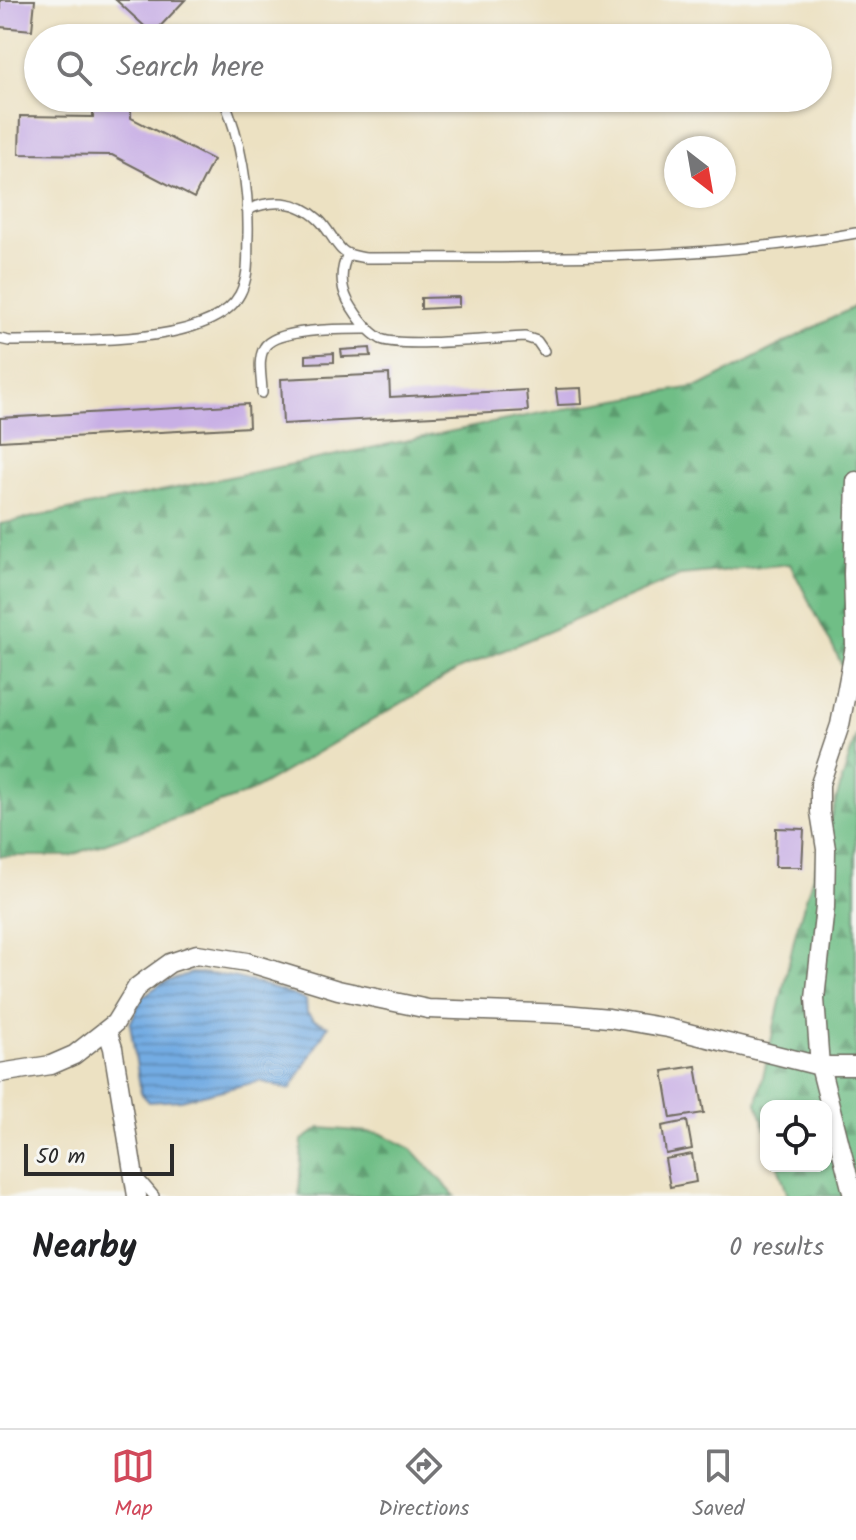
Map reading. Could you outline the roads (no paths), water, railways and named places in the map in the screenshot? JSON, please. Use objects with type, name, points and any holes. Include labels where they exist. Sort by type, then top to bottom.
[{"type":"street","points":[[853,1196],[820,1066],[815,999],[825,907],[826,849],[820,812],[820,784],[840,725],[855,646],[853,559],[856,481]]},
{"type":"street","points":[[0,1073],[51,1065],[74,1055],[115,1023],[137,987],[170,963],[197,954],[247,962],[338,990],[428,1009],[609,1018],[668,1028],[820,1066],[856,1066]]},
{"type":"street","points":[[107,1030],[113,1048],[137,1196]]},
{"type":"lane","points":[[0,339],[146,337],[177,332],[222,312],[239,296],[249,268],[247,210],[242,164],[227,112]]},
{"type":"lane","points":[[247,210],[275,201],[292,205],[317,218],[342,250],[366,258],[606,257],[726,250],[856,233]]},
{"type":"lane","points":[[348,254],[342,275],[342,290],[354,311],[383,340],[408,343],[525,337],[537,341],[544,351]]},
{"type":"lane","points":[[262,393],[259,362],[266,343],[277,337],[314,331],[369,329]]},
{"type":"lane","points":[[134,1176],[138,1176],[154,1196]]},
{"type":"water","points":[[191,973],[235,978],[306,1000],[307,1013],[328,1026],[290,1090],[260,1081],[181,1100],[149,1102],[141,1093],[130,1024],[142,997],[161,984]]}]
